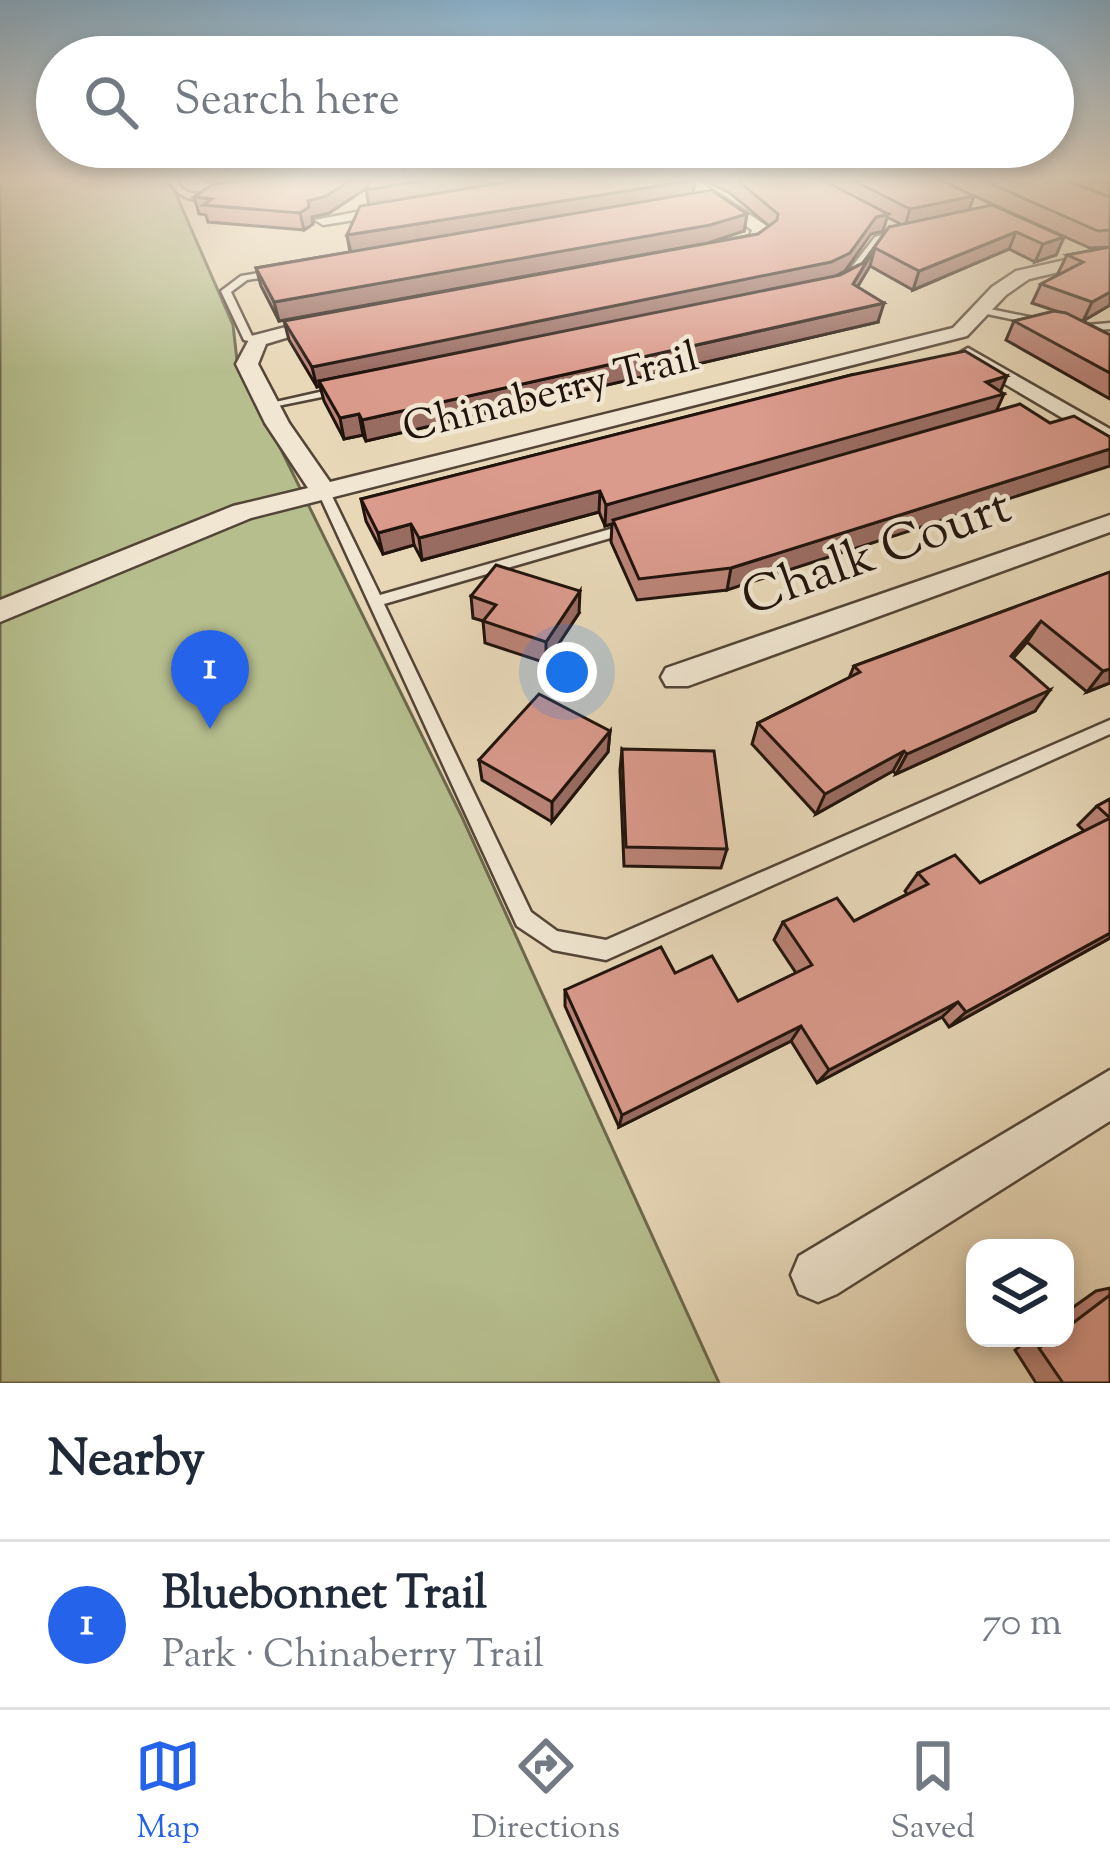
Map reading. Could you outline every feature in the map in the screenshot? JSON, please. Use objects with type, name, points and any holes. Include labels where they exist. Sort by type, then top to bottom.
[{"type":"street","points":[[709,252],[749,243]]},
{"type":"street","points":[[1054,243],[1099,257]]},
{"type":"street","name":"Chinaberry Trail","points":[[0,611],[242,512],[940,338],[976,324],[1012,280],[1099,257]]},
{"type":"street","points":[[324,492],[303,467],[247,364],[258,340],[341,320]]},
{"type":"street","points":[[940,338],[1047,407],[1110,439]]},
{"type":"street","name":"Chalk Court","points":[[677,677],[1110,523]]},
{"type":"street","points":[[818,1275],[1110,1094]]},
{"type":"lane","points":[[831,287],[851,277],[875,243]]},
{"type":"lane","points":[[258,340],[248,338],[226,291],[244,278],[291,270]]},
{"type":"lane","points":[[985,311],[1076,329],[1108,344]]},
{"type":"lane","points":[[1076,329],[1110,326]]},
{"type":"lane","points":[[268,405],[362,386]]},
{"type":"lane","points":[[324,492],[524,919],[553,940],[606,950],[1110,727]]},
{"type":"lane","points":[[376,601],[651,522]]},
{"type":"green space","points":[[0,243],[197,243],[233,325],[237,360],[461,815],[719,1383],[0,1383]]},
{"type":"building","points":[[405,243],[611,243],[274,302],[256,268]]},
{"type":"building","points":[[711,243],[858,243],[850,253],[831,262],[312,367],[284,321]]},
{"type":"building","points":[[878,243],[990,243],[919,271],[875,248],[853,284],[884,303],[362,420],[359,414],[340,418],[319,381],[840,275],[863,263]]},
{"type":"building","points":[[1110,247],[1110,292],[1092,302],[1041,284],[1083,262],[1067,255]]},
{"type":"building","points":[[1054,311],[1110,335],[1110,373],[1014,321]]},
{"type":"building","points":[[965,351],[1007,376],[986,382],[1004,394],[606,505],[600,491],[419,538],[411,524],[378,533],[361,499],[851,375]]},
{"type":"building","points":[[1020,404],[1050,423],[1074,416],[1110,437],[1110,449],[731,568],[639,579],[613,520]]},
{"type":"building","points":[[496,565],[580,591],[546,642],[483,621],[496,605],[471,596]]},
{"type":"building","points":[[1110,572],[1110,669],[1103,671],[1041,621],[1011,656],[1050,690],[907,754],[904,751],[825,794],[758,723],[860,672],[854,666]]},
{"type":"building","points":[[539,694],[610,731],[552,802],[479,760]]},
{"type":"building","points":[[622,749],[714,751],[727,849],[626,847]]},
{"type":"building","points":[[1110,799],[1110,818],[1097,806]]},
{"type":"building","points":[[1110,818],[1110,933],[966,1012],[958,1002],[829,1070],[801,1026],[622,1115],[565,990],[661,947],[675,973],[712,956],[738,1001],[812,965],[783,922],[837,898],[854,921],[928,884],[918,873],[955,855],[980,883]]},
{"type":"building","points":[[1110,1295],[1110,1383],[1063,1383],[1039,1348],[1074,1347],[1074,1322]]},
{"type":"place","name":"Bluebonnet Trail","points":[[210,729]]}]
